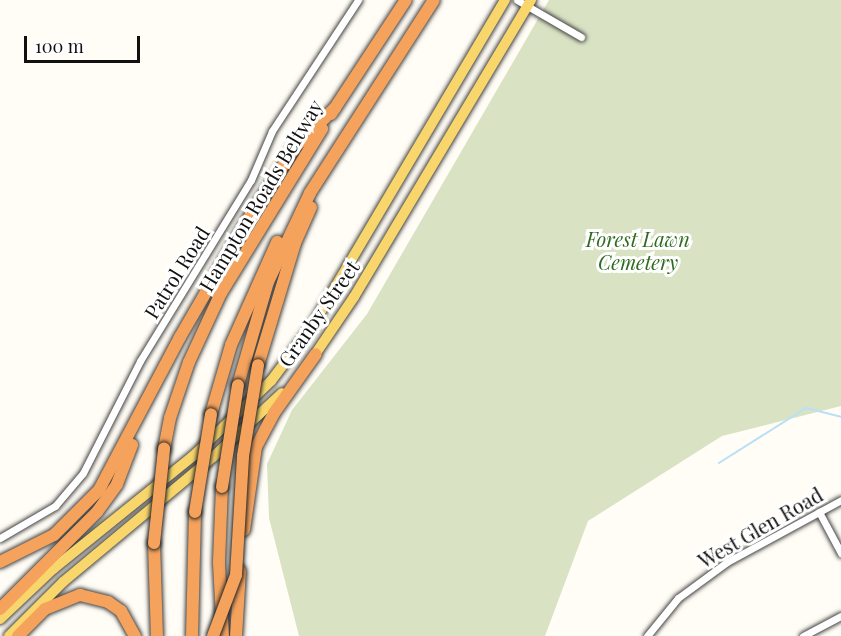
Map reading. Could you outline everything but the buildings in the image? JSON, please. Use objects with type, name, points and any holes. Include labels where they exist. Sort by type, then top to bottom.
[{"type":"highway","name":"Hampton Roads Beltway","points":[[157,636],[154,543],[164,449],[170,417],[189,362],[221,293],[267,213],[406,0]]},
{"type":"highway","points":[[223,636],[219,563],[222,487],[238,385],[268,282],[310,194],[338,146],[434,0]]},
{"type":"highway","points":[[0,562],[54,535],[83,508],[109,474],[249,218],[295,147],[335,108]]},
{"type":"highway","points":[[213,636],[236,575],[243,456],[258,365],[295,243],[361,111]]},
{"type":"highway","points":[[192,636],[195,512],[211,414],[245,309],[306,187],[338,146]]},
{"type":"highway","points":[[236,636],[237,596],[253,456],[266,425],[316,354]]},
{"type":"highway","points":[[0,609],[29,577],[82,530],[106,501],[117,484],[146,404]]},
{"type":"highway","points":[[18,636],[45,609],[80,595],[108,602],[121,611],[135,636]]},
{"type":"main road","name":"Granby Street","points":[[0,618],[53,569],[199,451],[276,374],[311,328],[505,0]]},
{"type":"main road","name":"Granby Street","points":[[9,636],[63,582],[267,409],[316,354],[354,297],[529,3]]},
{"type":"street","name":"Patrol Road","points":[[0,538],[55,506],[83,473],[140,361],[251,180],[272,131],[358,0]]},
{"type":"street","points":[[517,0],[529,3],[581,37]]},
{"type":"street","name":"West Glen Road","points":[[647,636],[691,587],[727,562],[841,500]]},
{"type":"street","points":[[819,512],[841,553]]},
{"type":"street","points":[[803,636],[841,616]]},
{"type":"green space","name":"Forest Lawn Cemetery","points":[[549,0],[841,0],[841,406],[722,436],[588,521],[545,636],[299,636],[269,518],[267,464],[292,410],[367,314]]},
{"type":"waterway","points":[[719,463],[806,408],[841,417]]}]
